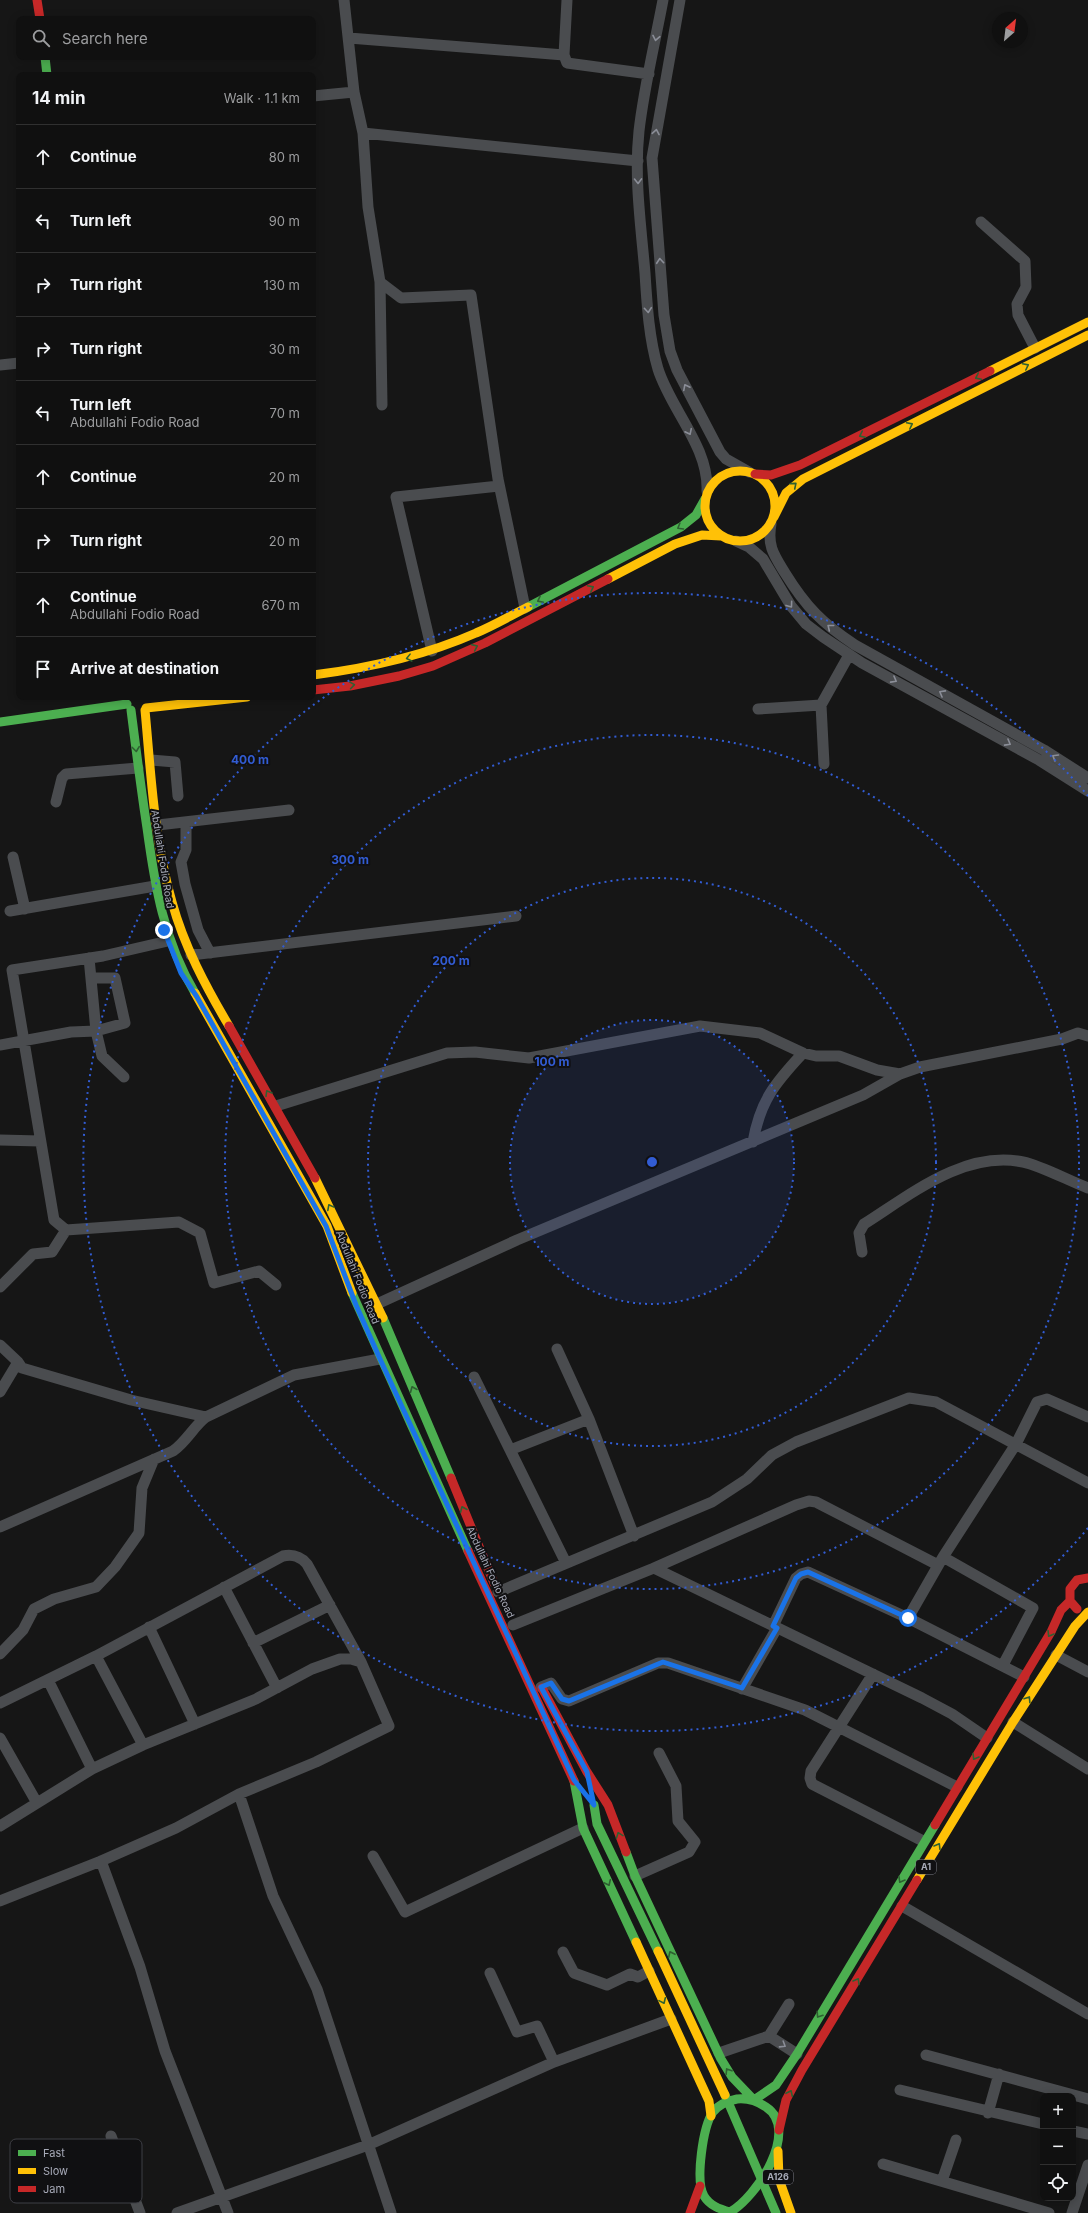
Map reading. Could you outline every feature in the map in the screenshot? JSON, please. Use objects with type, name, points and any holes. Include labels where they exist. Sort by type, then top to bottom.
[{"type":"main road","points":[[37,0],[40,16]]},
{"type":"main road","points":[[48,6],[49,16]]},
{"type":"main road","points":[[45,60],[47,72]]},
{"type":"main road","points":[[54,60],[56,72]]},
{"type":"main road","points":[[316,675],[375,666],[432,651],[477,633],[681,527],[696,516],[701,510],[706,495],[714,481],[725,474],[736,471],[771,475],[800,465],[1088,322]]},
{"type":"main road","points":[[316,690],[350,686],[399,676],[433,666],[485,643],[676,544],[702,535],[721,536],[736,541],[756,538],[765,532],[773,521],[786,493],[803,479],[1088,335]]},
{"type":"main road","points":[[752,473],[764,480],[773,492],[776,507],[773,521]]},
{"type":"main road","points":[[706,495],[705,510],[707,520],[721,536]]},
{"type":"main road","name":"Abdullahi Fodio Road","points":[[147,700],[146,709],[162,862],[172,903],[185,944],[206,987],[276,1106],[332,1210],[377,1304],[500,1596]]},
{"type":"main road","points":[[0,722],[128,702],[140,713],[146,709],[222,700]]},
{"type":"main road","name":"Abdullahi Fodio Road","points":[[128,702],[155,886],[168,941],[181,973],[197,997],[326,1226],[356,1305],[380,1359],[574,1780]]},
{"type":"main road","points":[[1086,1575],[1072,1584],[1070,1589],[1070,1600],[1077,1609],[1088,1612]]},
{"type":"main road","name":"A1","points":[[754,2100],[776,2085],[797,2054],[1051,1632],[1062,1610],[1070,1600]]},
{"type":"main road","name":"A1","points":[[780,2134],[783,2108],[795,2081],[1013,1722],[1075,1626],[1088,1612]]},
{"type":"main road","points":[[532,1666],[541,1687],[587,1772],[608,1805],[635,1876],[719,2053],[732,2077],[754,2100],[771,2111],[777,2120],[780,2134],[774,2154],[755,2189],[744,2204],[728,2213],[710,2204],[703,2196],[700,2186],[700,2167],[707,2127],[711,2116],[718,2107],[731,2100],[742,2098],[754,2100]]},
{"type":"main road","points":[[587,1772],[597,1824],[718,2078],[776,2213]]},
{"type":"main road","points":[[574,1780],[594,1805]]},
{"type":"main road","points":[[574,1780],[583,1828],[709,2101],[711,2116]]},
{"type":"main road","name":"A126","points":[[780,2134],[777,2172],[782,2192],[791,2213]]},
{"type":"main road","points":[[690,2213],[700,2186]]},
{"type":"street","points":[[344,0],[354,92],[364,133],[368,207],[380,282],[382,405]]},
{"type":"street","points":[[566,0],[564,55],[567,63],[649,74]]},
{"type":"street","points":[[663,0],[639,131],[639,198],[652,340],[658,370],[704,468],[707,477],[706,495]]},
{"type":"street","points":[[680,0],[652,158],[666,329],[677,370],[715,444],[726,459],[752,473]]},
{"type":"street","points":[[349,38],[564,55]]},
{"type":"street","points":[[316,96],[354,92]]},
{"type":"street","points":[[364,133],[638,161]]},
{"type":"street","points":[[981,222],[1025,261],[1026,288],[1017,304],[1018,315],[1035,348]]},
{"type":"street","points":[[380,282],[401,298],[471,295],[499,486],[525,608]]},
{"type":"street","points":[[0,365],[16,362]]},
{"type":"street","points":[[432,651],[396,497],[499,486]]},
{"type":"street","points":[[773,521],[769,542],[774,554],[800,598],[829,627],[855,645],[1044,750],[1088,778]]},
{"type":"street","points":[[736,541],[749,547],[762,559],[780,590],[806,624],[849,655],[1039,760],[1088,791]]},
{"type":"street","points":[[824,764],[820,704],[849,655]]},
{"type":"street","points":[[758,709],[820,704]]},
{"type":"street","points":[[151,760],[175,762],[178,796]]},
{"type":"street","points":[[56,802],[62,778],[66,774],[138,768]]},
{"type":"street","points":[[158,825],[289,810]]},
{"type":"street","points":[[186,822],[186,850],[181,862],[185,884],[198,930],[210,953]]},
{"type":"street","points":[[13,857],[25,908]]},
{"type":"street","points":[[10,911],[155,886]]},
{"type":"street","points":[[191,955],[516,916]]},
{"type":"street","points":[[168,941],[89,958],[12,970],[54,1220],[66,1230],[179,1222],[200,1233],[214,1283],[259,1271],[276,1285]]},
{"type":"street","points":[[89,958],[96,1031],[102,1056],[124,1077]]},
{"type":"street","points":[[0,1045],[23,1039],[72,1032],[96,1031],[125,1022],[115,978],[91,978]]},
{"type":"street","points":[[276,1106],[447,1053],[474,1052],[529,1058],[700,1026],[760,1033],[802,1053],[816,1056],[839,1056],[877,1070],[900,1074]]},
{"type":"street","points":[[377,1304],[517,1240],[863,1095],[900,1074],[928,1064],[1062,1039],[1078,1033],[1088,1036]]},
{"type":"street","points":[[753,1142],[757,1118],[775,1083],[802,1053]]},
{"type":"street","points":[[0,1140],[40,1141]]},
{"type":"street","points":[[862,1252],[859,1233],[864,1224],[943,1175],[980,1163],[1023,1162],[1088,1188]]},
{"type":"street","points":[[0,1287],[33,1254],[52,1252],[66,1230]]},
{"type":"street","points":[[0,1345],[18,1362],[22,1368],[102,1391],[206,1416]]},
{"type":"street","points":[[557,1349],[589,1419],[634,1536]]},
{"type":"street","points":[[0,1527],[173,1450],[184,1443],[197,1424],[206,1416],[294,1375],[380,1359]]},
{"type":"street","points":[[0,1392],[18,1362]]},
{"type":"street","points":[[474,1377],[566,1563]]},
{"type":"street","points":[[500,1596],[566,1563],[634,1536],[712,1502],[734,1489],[783,1448],[909,1398],[936,1402],[1088,1483]]},
{"type":"street","points":[[908,1618],[940,1561],[1016,1444],[1037,1402],[1041,1399],[1047,1399],[1088,1417]]},
{"type":"street","points":[[510,1450],[589,1419]]},
{"type":"street","points":[[0,1654],[23,1630],[34,1609],[54,1599],[96,1587],[115,1567],[139,1533],[142,1488],[154,1459]]},
{"type":"street","points":[[513,1625],[654,1568],[796,1505],[809,1501],[816,1502],[940,1561],[1033,1608],[1003,1665]]},
{"type":"street","points":[[0,1703],[96,1656],[283,1556],[292,1555],[300,1558],[307,1564],[361,1662],[389,1726],[316,1762],[239,1794],[176,1828],[101,1861],[0,1901]]},
{"type":"street","points":[[654,1568],[952,1714],[987,1738]]},
{"type":"street","points":[[742,1688],[775,1627],[796,1578],[801,1574],[808,1572],[908,1618],[1024,1677]]},
{"type":"street","points":[[224,1587],[277,1688]]},
{"type":"street","points":[[253,1643],[330,1605]]},
{"type":"street","points":[[149,1627],[195,1724]]},
{"type":"street","points":[[1056,1655],[1088,1672]]},
{"type":"street","points":[[96,1656],[143,1745]]},
{"type":"street","points":[[0,1826],[92,1769],[143,1745],[256,1700],[312,1669],[340,1659],[351,1659],[361,1662]]},
{"type":"street","points":[[541,1687],[551,1683],[562,1699],[569,1701],[663,1662],[805,1710],[957,1787]]},
{"type":"street","points":[[873,1674],[840,1728],[811,1771],[810,1778],[812,1784],[924,1841]]},
{"type":"street","points":[[48,1680],[92,1769]]},
{"type":"street","points":[[1013,1722],[1088,1769]]},
{"type":"street","points":[[0,1738],[37,1803]]},
{"type":"street","points":[[635,1876],[689,1852],[693,1848],[695,1842],[678,1821],[676,1786],[659,1753]]},
{"type":"street","points":[[239,1794],[274,1896],[317,1989],[391,2213]]},
{"type":"street","points":[[373,1856],[405,1912],[583,1828]]},
{"type":"street","points":[[101,1861],[140,1967],[165,2051],[228,2213]]},
{"type":"street","points":[[902,1906],[1088,2014]]},
{"type":"street","points":[[563,1952],[574,1973],[606,1985],[630,1974],[638,1977],[649,1971]]},
{"type":"street","points":[[490,1973],[517,2032],[538,2026],[554,2062]]},
{"type":"street","points":[[719,2053],[769,2036],[789,2004]]},
{"type":"street","points":[[177,2213],[223,2198],[368,2145],[554,2062],[671,2019]]},
{"type":"street","points":[[769,2036],[797,2054]]},
{"type":"street","points":[[926,2055],[1088,2099]]},
{"type":"street","points":[[988,2113],[999,2074]]},
{"type":"street","points":[[900,2090],[988,2113],[1040,2123]]},
{"type":"street","points":[[1076,2132],[1088,2134]]},
{"type":"street","points":[[942,2181],[956,2140]]},
{"type":"street","points":[[883,2164],[1049,2213]]},
{"type":"street","points":[[1072,2213],[1088,2165]]},
{"type":"street","points":[[136,2203],[140,2213]]},
{"type":"traffic: fast","points":[[45,60],[47,72]]},
{"type":"traffic: fast","points":[[528,607],[681,527],[696,515],[705,499]]},
{"type":"traffic: fast","points":[[0,722],[127,704]]},
{"type":"traffic: fast","points":[[131,710],[150,850],[162,913],[176,954],[195,993]]},
{"type":"traffic: fast","points":[[352,1293],[468,1551]]},
{"type":"traffic: fast","points":[[383,1318],[451,1478]]},
{"type":"traffic: fast","points":[[574,1781],[583,1828],[636,1942]]},
{"type":"traffic: fast","points":[[594,1805],[597,1824],[658,1951]]},
{"type":"traffic: fast","points":[[754,2100],[776,2085],[797,2054],[935,1825]]},
{"type":"traffic: fast","points":[[626,1852],[635,1876],[721,2059],[732,2077],[754,2100]]},
{"type":"traffic: fast","points":[[725,2095],[776,2213]]},
{"type":"traffic: fast","points":[[737,2099],[752,2100],[766,2107],[776,2118],[779,2131],[777,2147],[771,2163],[762,2179],[752,2193],[730,2212],[712,2205],[706,2199],[701,2189],[700,2167],[703,2141],[709,2119],[718,2107],[724,2103],[737,2099]]},
{"type":"traffic: slow","points":[[990,371],[1088,322]]},
{"type":"traffic: slow","points":[[774,517],[786,493],[803,479],[1088,335]]},
{"type":"traffic: slow","points":[[733,471],[747,471],[760,477],[769,486],[773,492],[775,506],[773,520],[765,531],[754,539],[747,541],[733,541],[726,539],[715,531],[707,520],[705,513],[705,499],[707,492],[715,481],[726,473],[733,471]]},
{"type":"traffic: slow","points":[[608,579],[675,544],[702,535],[721,536]]},
{"type":"traffic: slow","points":[[316,675],[355,669],[416,655],[482,630],[528,607]]},
{"type":"traffic: slow","points":[[146,708],[219,700]]},
{"type":"traffic: slow","points":[[145,710],[151,783],[157,831],[172,902],[196,966],[229,1026]]},
{"type":"traffic: slow","points":[[195,993],[327,1226],[352,1293]]},
{"type":"traffic: slow","points":[[315,1178],[383,1318]]},
{"type":"traffic: slow","points":[[917,1880],[1013,1722],[1075,1626],[1088,1612]]},
{"type":"traffic: slow","points":[[636,1942],[709,2101],[711,2116]]},
{"type":"traffic: slow","points":[[658,1951],[725,2095]]},
{"type":"traffic: slow","points":[[778,2151],[779,2179],[791,2213]]},
{"type":"traffic: jam","points":[[37,0],[40,16]]},
{"type":"traffic: jam","points":[[755,474],[771,475],[800,465],[990,371]]},
{"type":"traffic: jam","points":[[316,690],[350,686],[399,676],[433,666],[485,643],[608,579]]},
{"type":"traffic: jam","points":[[229,1026],[315,1178]]},
{"type":"traffic: jam","points":[[451,1478],[494,1583]]},
{"type":"traffic: jam","points":[[468,1551],[574,1781]]},
{"type":"traffic: jam","points":[[1077,1609],[1070,1601],[1070,1589],[1077,1580],[1088,1578]]},
{"type":"traffic: jam","points":[[935,1825],[1051,1632],[1061,1610],[1070,1601]]},
{"type":"traffic: jam","points":[[542,1688],[587,1772],[608,1805],[626,1852]]},
{"type":"traffic: jam","points":[[779,2130],[786,2100],[802,2070],[917,1880]]},
{"type":"traffic: jam","points":[[690,2213],[700,2186]]},
{"type":"route","points":[[164,930],[181,973],[197,997],[326,1226],[356,1305],[380,1359],[574,1780],[594,1805],[587,1772],[541,1687],[551,1683],[554,1685],[562,1699],[569,1701],[663,1662],[742,1688],[777,1628],[773,1626],[796,1578],[801,1574],[808,1572],[908,1618]]}]
